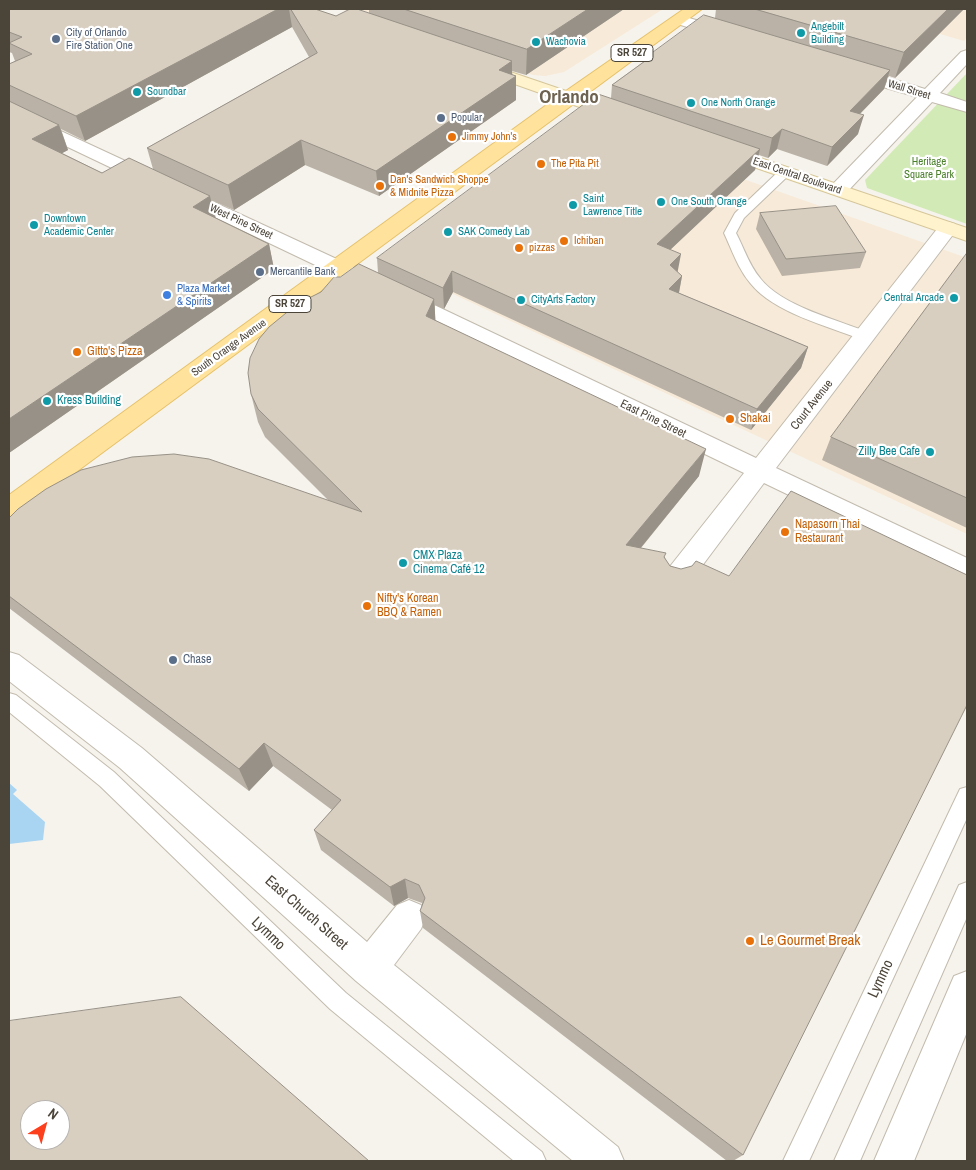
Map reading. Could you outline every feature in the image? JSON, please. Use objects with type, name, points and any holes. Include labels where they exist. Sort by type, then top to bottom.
[{"type":"main road","name":"SR 527","points":[[569,97],[694,9]]},
{"type":"main road","name":"South Orange Avenue","points":[[9,508],[339,268],[569,97]]},
{"type":"street","points":[[679,20],[738,38]]},
{"type":"street","points":[[838,190],[967,55]]},
{"type":"street","points":[[465,62],[642,122]]},
{"type":"street","name":"Wall Street","points":[[831,66],[967,107]]},
{"type":"street","name":"West Pine Street","points":[[9,112],[339,268]]},
{"type":"street","name":"East Central Boulevard","points":[[706,144],[957,231]]},
{"type":"street","name":"Court Avenue","points":[[674,582],[866,336],[957,231]]},
{"type":"street","name":"East Pine Street","points":[[339,268],[967,570]]},
{"type":"street","name":"East Church Street","points":[[9,664],[131,758],[369,968],[604,1161]]},
{"type":"street","points":[[369,968],[409,917]]},
{"type":"street","points":[[894,1161],[967,989]]},
{"type":"lane","points":[[784,172],[739,216],[730,233],[755,282],[765,291],[781,301],[866,336]]},
{"type":"lane","name":"Lymmo","points":[[9,701],[108,779],[338,1000],[533,1161]]},
{"type":"lane","name":"Lymmo","points":[[796,1161],[967,796]]},
{"type":"lane","points":[[847,1161],[967,893]]},
{"type":"shaded area","points":[[341,9],[663,9],[564,72],[545,76],[533,75]]},
{"type":"shaded area","points":[[865,9],[967,9],[967,37],[964,41],[862,11]]},
{"type":"shaded area","points":[[582,122],[967,258],[967,534],[393,266]]},
{"type":"green space","name":"Heritage Square Park","points":[[967,73],[967,224],[867,188],[865,180]]},
{"type":"water","points":[[9,783],[17,790],[13,794],[45,822],[43,840],[9,844]]},
{"type":"building","points":[[9,9],[278,9],[76,116],[9,85],[9,64],[32,54],[9,43],[22,37],[9,32]]},
{"type":"building","points":[[291,9],[315,9],[336,16],[350,9],[357,9],[512,61],[499,70],[516,76],[376,171],[301,140],[228,185],[147,148],[317,53]]},
{"type":"building","name":"Wachovia","points":[[404,9],[588,9],[527,49]]},
{"type":"building","points":[[755,9],[948,9],[904,52]]},
{"type":"building","points":[[704,15],[890,70],[850,111],[864,115],[832,147],[782,129],[772,138],[612,85]]},
{"type":"building","points":[[598,94],[760,149],[657,244],[681,254],[670,265],[682,276],[669,289],[808,347],[757,409],[452,271],[443,288],[377,258]]},
{"type":"building","points":[[9,101],[59,125],[32,139],[102,173],[129,158],[210,196],[193,207],[269,244],[9,419]]},
{"type":"building","points":[[836,206],[866,252],[786,259],[760,213]]},
{"type":"building","points":[[967,253],[967,498],[831,437]]},
{"type":"building","points":[[359,264],[434,299],[426,316],[706,449],[626,545],[666,553],[664,557],[670,566],[681,569],[692,566],[696,561],[729,576],[791,491],[967,575],[967,705],[743,1155],[420,911],[425,898],[419,885],[405,879],[390,887],[314,830],[341,800],[264,743],[239,769],[9,596],[9,518],[18,509],[46,489],[81,470],[132,457],[174,454],[209,459],[362,512],[258,409],[251,394],[248,373],[250,358],[259,339],[269,327],[297,304],[321,292],[334,277],[340,277]]},
{"type":"building","points":[[181,997],[369,1161],[9,1161],[9,1021]]},
{"type":"place","name":"Angebilt Building","points":[[801,33]]},
{"type":"place","name":"City of Orlando Fire Station One","points":[[56,39]]},
{"type":"place","name":"Wachovia","points":[[536,42]]},
{"type":"place","name":"Soundbar","points":[[137,92]]},
{"type":"place","name":"One North Orange","points":[[691,103]]},
{"type":"place","name":"Popular","points":[[441,118]]},
{"type":"place","name":"Jimmy John's","points":[[452,137]]},
{"type":"place","name":"The Pita Pit","points":[[541,164]]},
{"type":"place","name":"Dan's Sandwich Shoppe & Midnite Pizza","points":[[380,186]]},
{"type":"place","name":"One South Orange","points":[[661,202]]},
{"type":"place","name":"Saint Lawrence Title","points":[[573,205]]},
{"type":"place","name":"Downtown Academic Center","points":[[34,225]]},
{"type":"place","name":"SAK Comedy Lab","points":[[448,232]]},
{"type":"place","name":"Ichiban","points":[[564,241]]},
{"type":"place","name":"pizzas","points":[[519,248]]},
{"type":"place","name":"Mercantile Bank","points":[[260,272]]},
{"type":"place","name":"Plaza Market & Spirits","points":[[167,295]]},
{"type":"place","name":"Central Arcade","points":[[954,298]]},
{"type":"place","name":"CityArts Factory","points":[[521,300]]},
{"type":"place","name":"Gitto's Pizza","points":[[77,352]]},
{"type":"place","name":"Kress Building","points":[[47,401]]},
{"type":"place","name":"Shakai","points":[[730,419]]},
{"type":"place","name":"Zilly Bee Cafe","points":[[930,452]]},
{"type":"place","name":"Napasorn Thai Restaurant","points":[[785,532]]},
{"type":"place","name":"CMX Plaza Cinema Café 12","points":[[403,563]]},
{"type":"place","name":"Nifty's Korean BBQ & Ramen","points":[[367,606]]},
{"type":"place","name":"Chase","points":[[173,660]]},
{"type":"place","name":"Le Gourmet Break","points":[[750,941]]},
{"type":"district","name":"Orlando","points":[[569,98]]}]
